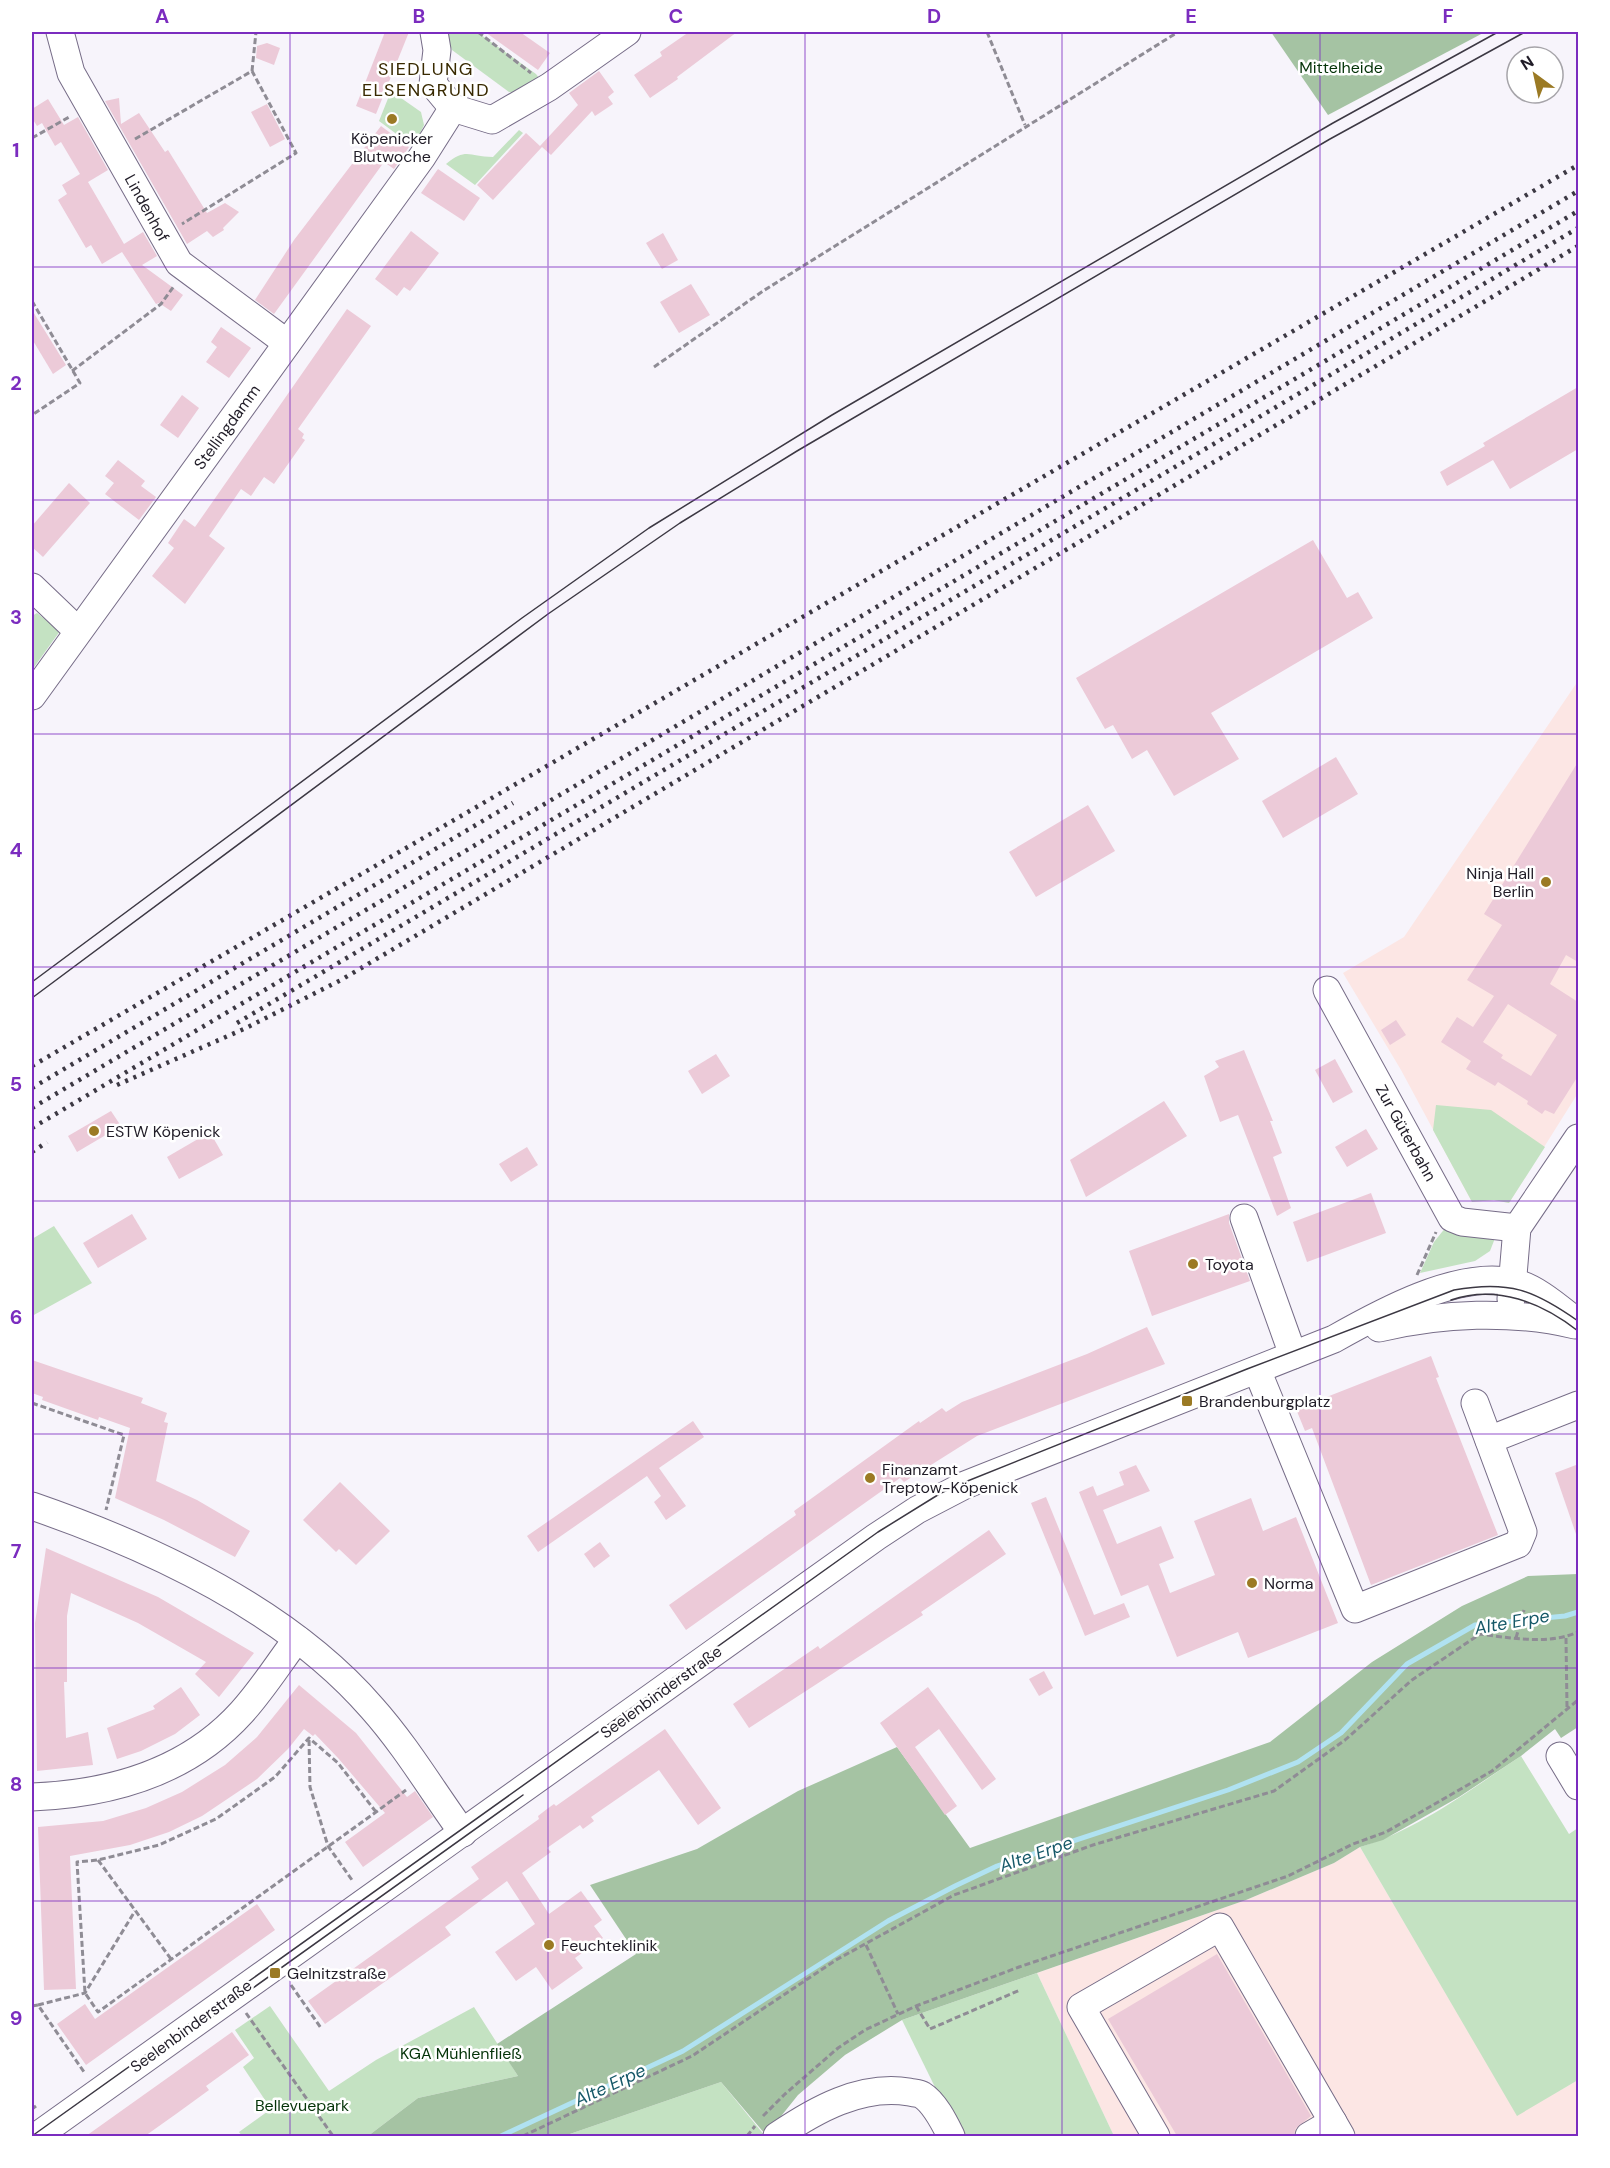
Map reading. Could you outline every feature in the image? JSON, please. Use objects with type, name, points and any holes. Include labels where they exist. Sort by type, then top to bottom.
[{"type":"street","name":"Lindenhof","points":[[60,32],[71,73],[179,263],[287,343]]},
{"type":"street","points":[[434,32],[437,50],[433,84],[453,108],[492,120],[548,88],[627,32]]},
{"type":"street","name":"Stellingdamm","points":[[32,696],[422,157],[453,108]]},
{"type":"street","points":[[35,598],[78,631]]},
{"type":"street","name":"Zur Güterbahn","points":[[1327,990],[1452,1218]]},
{"type":"street","points":[[1510,1315],[1518,1228],[1578,1138]]},
{"type":"street","points":[[1244,1218],[1293,1356]]},
{"type":"street","points":[[1452,1218],[1462,1222],[1518,1228]]},
{"type":"street","name":"Seelenbinderstraße","points":[[36,2125],[463,1833],[917,1510],[964,1485],[1293,1356],[1334,1339],[1375,1316],[1450,1287],[1482,1280],[1513,1282],[1545,1298],[1578,1324]]},
{"type":"street","name":"Seelenbinderstraße","points":[[1334,1339],[1408,1321],[1510,1315],[1578,1324]]},
{"type":"street","points":[[1257,1370],[1355,1609],[1518,1544],[1523,1532],[1475,1403]]},
{"type":"street","points":[[1489,1440],[1578,1404]]},
{"type":"street","points":[[32,1506],[101,1530],[161,1558],[243,1604],[297,1639],[338,1672],[373,1709],[463,1833]]},
{"type":"street","points":[[32,1797],[106,1790],[150,1776],[182,1759],[215,1736],[242,1712],[297,1639]]},
{"type":"street","points":[[1560,1756],[1578,1786]]},
{"type":"street","points":[[1156,2136],[1081,2007],[1220,1927],[1337,2129],[1309,2136]]},
{"type":"street","points":[[777,2136],[801,2120],[859,2093],[892,2089],[922,2095],[943,2120],[951,2136]]},
{"type":"path","points":[[163,235],[296,153],[252,71],[256,32]]},
{"type":"path","points":[[478,32],[548,88]]},
{"type":"path","points":[[987,32],[1025,125]]},
{"type":"path","points":[[654,367],[763,291],[1025,125],[1178,32]]},
{"type":"path","points":[[115,150],[252,71]]},
{"type":"path","points":[[32,138],[89,106]]},
{"type":"path","points":[[72,370],[161,304],[187,270]]},
{"type":"path","points":[[32,301],[80,383],[32,415]]},
{"type":"path","points":[[1418,1277],[1416,1273],[1440,1224],[1452,1218]]},
{"type":"path","points":[[32,1402],[124,1434],[111,1496],[104,1515]]},
{"type":"path","points":[[1516,1638],[1524,1610]]},
{"type":"path","points":[[523,2136],[693,2056],[836,1960],[954,1894],[1094,1845],[1274,1791],[1345,1740],[1412,1680],[1480,1634],[1516,1638],[1566,1638],[1578,1632]]},
{"type":"path","points":[[1566,1638],[1567,1707]]},
{"type":"path","points":[[747,2136],[785,2094],[838,2048],[865,2030],[916,2006],[1161,1918],[1288,1876],[1353,1844],[1386,1832],[1492,1771],[1578,1700]]},
{"type":"path","points":[[309,1738],[338,1763],[376,1812]]},
{"type":"path","points":[[309,1738],[310,1786],[328,1846],[352,1880]]},
{"type":"path","points":[[309,1738],[275,1777],[216,1819],[159,1845],[98,1860],[77,1862],[85,1994],[98,2012],[408,1789]]},
{"type":"path","points":[[98,1860],[171,1959]]},
{"type":"path","points":[[32,2006],[85,1994],[135,1911]]},
{"type":"path","points":[[866,1945],[898,2014]]},
{"type":"path","points":[[291,1985],[321,2028]]},
{"type":"path","points":[[916,2006],[930,2029],[1020,1990]]},
{"type":"path","points":[[38,2005],[84,2072]]},
{"type":"path","points":[[248,2015],[333,2136]]},
{"type":"path","points":[[32,2109],[36,2125]]},
{"type":"shaded area","points":[[1578,681],[1578,1093],[1509,1203],[1494,1200],[1472,1202],[1401,1070],[1343,973],[1404,937]]},
{"type":"shaded area","points":[[1360,1847],[1517,2115],[1578,2080],[1578,2136],[1114,2136],[1037,1973],[1246,1900],[1334,1863]]},
{"type":"green space","points":[[445,32],[477,32],[536,74],[543,83],[519,94],[509,92],[452,50]]},
{"type":"green space","name":"Mittelheide","points":[[1271,32],[1485,32],[1328,115]]},
{"type":"green space","points":[[391,91],[421,112],[424,125],[414,147],[379,121]]},
{"type":"green space","points":[[519,130],[523,133],[475,185],[446,164],[464,154],[493,157]]},
{"type":"green space","points":[[37,613],[60,631],[32,670],[32,616]]},
{"type":"green space","points":[[1436,1105],[1491,1110],[1545,1147],[1509,1203],[1494,1200],[1472,1202],[1433,1130]]},
{"type":"green space","points":[[54,1226],[92,1283],[32,1316],[32,1239]]},
{"type":"green space","points":[[1446,1227],[1497,1233],[1490,1251],[1475,1261],[1420,1273],[1434,1242]]},
{"type":"green space","points":[[1578,1574],[1578,1727],[1561,1738],[1555,1729],[1521,1756],[1459,1797],[1383,1840],[1360,1847],[1334,1863],[1246,1900],[902,2020],[845,2055],[798,2095],[766,2135],[721,2082],[564,2136],[368,2136],[418,2098],[518,2076],[497,2044],[636,1954],[590,1885],[697,1849],[798,1791],[897,1747],[970,1848],[1270,1742],[1372,1662],[1462,1606],[1528,1576]]},
{"type":"green space","points":[[1521,1756],[1569,1834],[1578,1828],[1578,2080],[1517,2116],[1360,1847],[1382,1840],[1423,1819]]},
{"type":"green space","points":[[1037,1973],[1114,2136],[959,2136],[902,2020]]},
{"type":"green space","points":[[270,2006],[329,2091],[376,2060],[474,2007],[518,2076],[418,2098],[368,2136],[242,2136],[239,2132],[271,2109],[243,2067],[254,2058],[235,2030]]},
{"type":"green space","points":[[721,2082],[765,2136],[564,2136]]},
{"type":"building","points":[[385,32],[409,32],[376,114],[356,106]]},
{"type":"building","points":[[485,32],[520,32],[550,53],[538,70]]},
{"type":"building","points":[[689,32],[737,32],[650,98],[634,75],[662,56],[660,52]]},
{"type":"building","points":[[267,43],[280,48],[274,65],[256,58],[257,46]]},
{"type":"building","points":[[599,71],[614,92],[608,97],[613,104],[595,116],[592,111],[551,155],[542,147],[493,200],[477,185],[526,133],[540,146],[578,105],[569,93]]},
{"type":"building","points":[[119,98],[121,124],[139,113],[165,152],[168,150],[207,213],[225,203],[239,212],[223,228],[224,230],[213,237],[207,231],[187,244],[105,101]]},
{"type":"building","points":[[48,99],[64,125],[78,117],[108,170],[88,182],[124,244],[143,232],[157,256],[142,265],[183,295],[171,311],[159,303],[156,304],[122,252],[102,264],[91,245],[86,248],[58,200],[67,194],[62,185],[80,174],[61,142],[55,146],[42,123],[37,126],[32,118],[32,109]]},
{"type":"building","points":[[267,104],[285,139],[270,147],[251,112]]},
{"type":"building","points":[[381,126],[409,147],[394,169],[384,162],[274,314],[255,300],[294,240]]},
{"type":"building","points":[[438,169],[480,198],[464,221],[421,193]]},
{"type":"building","points":[[411,231],[439,253],[410,291],[404,287],[397,296],[375,279]]},
{"type":"building","points":[[663,233],[678,260],[662,269],[646,243]]},
{"type":"building","points":[[691,284],[710,315],[679,333],[660,302]]},
{"type":"building","points":[[347,309],[371,326],[298,429],[304,434],[302,438],[305,440],[274,484],[264,477],[251,496],[241,489],[209,536],[225,548],[185,604],[152,576],[174,548],[168,543],[184,519],[195,527]]},
{"type":"building","points":[[32,310],[66,365],[53,374],[32,339]]},
{"type":"building","points":[[221,327],[251,348],[229,378],[206,362],[217,347],[211,342]]},
{"type":"building","points":[[1578,387],[1578,449],[1510,489],[1493,460],[1447,486],[1440,472],[1485,446],[1483,443]]},
{"type":"building","points":[[182,395],[199,408],[178,438],[160,425]]},
{"type":"building","points":[[118,460],[145,481],[141,486],[156,497],[139,520],[105,494],[114,483],[105,476]]},
{"type":"building","points":[[69,483],[90,503],[43,557],[32,547],[32,526]]},
{"type":"building","points":[[1313,540],[1347,598],[1358,592],[1373,618],[1211,713],[1239,759],[1174,796],[1147,750],[1132,759],[1113,725],[1105,729],[1076,678]]},
{"type":"building","points":[[1336,757],[1358,794],[1283,838],[1262,801]]},
{"type":"building","points":[[1578,762],[1578,962],[1566,955],[1550,984],[1578,1002],[1578,1076],[1554,1114],[1545,1110],[1542,1114],[1527,1104],[1528,1101],[1498,1082],[1495,1086],[1466,1069],[1471,1061],[1441,1042],[1457,1017],[1473,1027],[1494,996],[1467,980],[1502,925],[1484,914]],"holes":[[[1508,1004],[1557,1035],[1531,1076],[1501,1058],[1503,1055],[1483,1042]]]},
{"type":"building","points":[[1088,805],[1115,851],[1036,897],[1009,852]]},
{"type":"building","points":[[1396,1020],[1406,1035],[1390,1045],[1381,1030]]},
{"type":"building","points":[[1244,1050],[1273,1121],[1270,1121],[1282,1153],[1273,1157],[1291,1208],[1277,1216],[1238,1115],[1220,1122],[1204,1076],[1219,1067],[1215,1061]]},
{"type":"building","points":[[716,1054],[730,1076],[702,1094],[688,1071]]},
{"type":"building","points":[[1335,1059],[1353,1092],[1333,1103],[1315,1070]]},
{"type":"building","points":[[1164,1101],[1187,1136],[1086,1197],[1070,1160]]},
{"type":"building","name":"ESTW Köpenick","points":[[111,1111],[121,1126],[77,1152],[68,1136]]},
{"type":"building","points":[[1366,1129],[1378,1149],[1347,1167],[1335,1147]]},
{"type":"building","points":[[210,1132],[223,1155],[179,1179],[167,1157]]},
{"type":"building","points":[[527,1147],[538,1165],[511,1182],[499,1164]]},
{"type":"building","points":[[1371,1193],[1386,1233],[1307,1262],[1293,1222]]},
{"type":"building","points":[[132,1214],[147,1239],[98,1268],[83,1243]]},
{"type":"building","name":"Toyota","points":[[1229,1214],[1229,1223],[1250,1281],[1152,1316],[1129,1251]]},
{"type":"building","name":"Finanzamt Treptow-Köpenick","points":[[1147,1327],[1165,1364],[977,1436],[904,1482],[900,1478],[686,1630],[669,1605],[796,1515],[794,1511],[919,1421],[920,1423],[942,1408],[946,1412],[962,1402],[1087,1354]]},
{"type":"building","points":[[1431,1356],[1439,1377],[1436,1378],[1498,1535],[1371,1585],[1312,1428],[1305,1431],[1296,1409]]},
{"type":"building","points":[[32,1360],[143,1398],[141,1403],[167,1413],[164,1422],[168,1423],[156,1481],[197,1500],[250,1531],[235,1557],[164,1520],[115,1498],[130,1428],[99,1417],[98,1420],[42,1400],[43,1397],[32,1393]]},
{"type":"building","points":[[693,1421],[704,1437],[659,1468],[686,1506],[666,1520],[654,1502],[661,1496],[647,1476],[538,1552],[527,1536]]},
{"type":"building","points":[[1136,1465],[1150,1491],[1103,1510],[1117,1544],[1161,1526],[1174,1558],[1159,1564],[1170,1593],[1215,1575],[1194,1521],[1251,1498],[1263,1531],[1296,1517],[1338,1623],[1248,1658],[1238,1632],[1177,1657],[1148,1585],[1121,1596],[1079,1492],[1093,1486],[1097,1496],[1124,1485],[1119,1472]]},
{"type":"building","points":[[1576,1465],[1578,1534],[1576,1534],[1555,1473]]},
{"type":"building","points":[[340,1482],[390,1531],[356,1565],[339,1549],[336,1552],[303,1520]]},
{"type":"building","points":[[1046,1497],[1094,1615],[1124,1603],[1130,1617],[1085,1636],[1031,1503]]},
{"type":"building","points":[[989,1530],[1006,1554],[921,1612],[923,1615],[749,1728],[733,1704],[818,1646],[820,1649]]},
{"type":"building","points":[[600,1542],[610,1556],[594,1568],[584,1554]]},
{"type":"building","points":[[46,1548],[158,1597],[254,1653],[219,1697],[195,1674],[206,1662],[138,1623],[71,1593],[67,1616],[67,1682],[64,1682],[66,1738],[88,1732],[93,1765],[37,1771],[35,1623]]},
{"type":"building","points":[[1044,1671],[1053,1688],[1039,1696],[1029,1679]]},
{"type":"building","points":[[299,1685],[356,1733],[407,1797],[415,1791],[433,1817],[363,1867],[345,1842],[385,1813],[315,1734],[313,1736],[304,1729],[288,1749],[257,1779],[202,1816],[169,1832],[130,1845],[70,1856],[76,1989],[44,1990],[38,1827],[103,1821],[146,1808],[182,1792],[225,1765],[257,1737]]},
{"type":"building","points":[[181,1687],[200,1715],[175,1734],[141,1751],[117,1759],[107,1728],[155,1709],[153,1706]]},
{"type":"building","points":[[928,1687],[996,1779],[982,1790],[939,1729],[915,1747],[957,1806],[945,1815],[880,1723]]},
{"type":"building","points":[[665,1729],[721,1808],[698,1825],[659,1770],[591,1817],[594,1821],[583,1829],[580,1825],[547,1848],[551,1852],[522,1873],[549,1914],[581,1891],[602,1920],[594,1926],[603,1938],[575,1958],[583,1968],[552,1990],[536,1967],[516,1981],[495,1952],[535,1924],[507,1881],[445,1927],[451,1935],[325,2024],[308,2001],[479,1879],[471,1867],[539,1819],[538,1816],[547,1809],[554,1804],[556,1806]]},
{"type":"building","points":[[257,1904],[275,1930],[86,2065],[57,2024],[85,2004],[95,2019]]},
{"type":"building","points":[[1217,1954],[1311,2116],[1296,2128],[1293,2136],[1177,2136],[1108,2019]]},
{"type":"building","points":[[232,2032],[249,2055],[206,2086],[209,2090],[176,2114],[145,2136],[86,2136]]},
{"type":"waterway","name":"Alte Erpe","points":[[501,2136],[683,2051],[888,1921],[997,1866],[1228,1790],[1298,1762],[1341,1733],[1407,1664],[1475,1625],[1565,1616],[1578,1612]]},
{"type":"tram line","points":[[32,982],[522,618],[649,528],[832,415],[1333,123],[1498,32]]},
{"type":"tram line","points":[[32,998],[548,614],[680,523],[797,451],[1330,139],[1525,32]]},
{"type":"tram line","points":[[32,2136],[878,1532],[941,1493],[1247,1369],[1454,1290],[1490,1286],[1520,1290],[1548,1302],[1578,1321]]},
{"type":"tram line","points":[[1451,1300],[1485,1294],[1502,1295],[1549,1312],[1578,1331]]},
{"type":"tram line","points":[[155,2058],[523,1795]]},
{"type":"railway","points":[[32,1066],[1578,165]]},
{"type":"railway","points":[[32,1108],[1578,191]]},
{"type":"railway","points":[[32,1128],[1578,211]]},
{"type":"railway","points":[[237,1023],[1578,228]]},
{"type":"railway","points":[[117,1085],[246,1028],[341,980],[1578,246]]},
{"type":"railway","points":[[32,1088],[513,803]]},
{"type":"railway","points":[[32,1152],[47,1142]]},
{"type":"place","name":"Köpenicker Blutwoche","points":[[392,119]]},
{"type":"place","name":"Ninja Hall Berlin","points":[[1546,882]]},
{"type":"place","name":"ESTW Köpenick","points":[[94,1131]]},
{"type":"place","name":"Toyota","points":[[1193,1264]]},
{"type":"place","name":"Brandenburgplatz","points":[[1187,1401]]},
{"type":"place","name":"Finanzamt Treptow-Köpenick","points":[[870,1478]]},
{"type":"place","name":"Norma","points":[[1252,1583]]},
{"type":"place","name":"Feuchteklinik","points":[[549,1945]]},
{"type":"place","name":"Gelnitzstraße","points":[[275,1973]]},
{"type":"district","name":"SIEDLUNG ELSENGRUND","points":[[426,79]]},
{"type":"park label","name":"KGA Mühlenfließ","points":[[461,2053]]},
{"type":"park label","name":"Bellevuepark","points":[[302,2105]]}]
